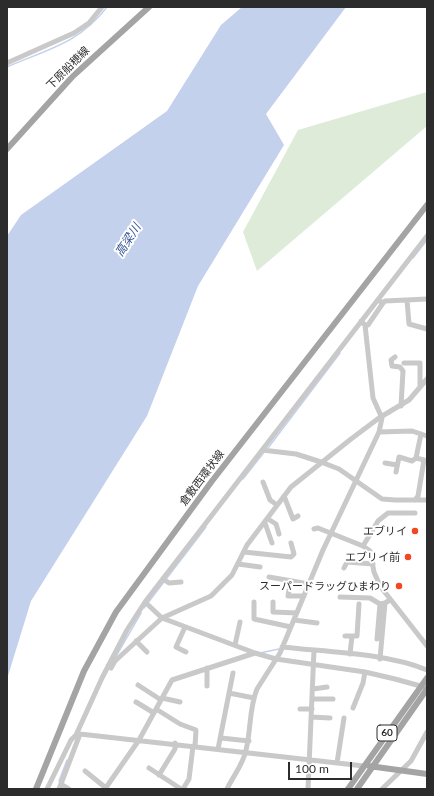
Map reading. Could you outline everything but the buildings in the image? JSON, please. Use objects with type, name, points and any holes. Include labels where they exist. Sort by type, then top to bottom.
[{"type":"main road","name":"下原船穂線","points":[[7,149],[73,76],[149,7]]},
{"type":"main road","name":"倉敷西環状線","points":[[36,789],[84,671],[116,612],[212,481],[427,205]]},
{"type":"main road","name":"60","points":[[357,789],[425,688],[427,678]]},
{"type":"main road","name":"60","points":[[348,789],[364,766],[425,688]]},
{"type":"main road","points":[[364,766],[427,774]]},
{"type":"street","points":[[7,63],[74,34],[89,23],[102,7]]},
{"type":"street","points":[[363,323],[368,325],[380,301],[427,236]]},
{"type":"street","points":[[380,301],[427,299]]},
{"type":"street","points":[[407,300],[409,324],[427,329]]},
{"type":"street","points":[[227,789],[241,766],[246,752],[254,698],[257,689],[282,647],[330,533],[354,480],[379,432],[382,417],[373,398],[363,323]]},
{"type":"street","points":[[69,789],[60,786],[78,734],[78,728],[127,630],[363,323]]},
{"type":"street","points":[[395,357],[391,360],[392,366],[400,368],[403,371],[400,404]]},
{"type":"street","points":[[404,363],[420,364],[420,384]]},
{"type":"street","points":[[109,667],[162,618],[211,596],[232,575],[244,552],[291,487],[321,462],[400,404],[408,400],[420,384],[427,379]]},
{"type":"street","points":[[379,432],[412,431],[427,436]]},
{"type":"street","points":[[416,458],[421,434]]},
{"type":"street","points":[[264,451],[296,454],[339,469],[382,498],[427,500]]},
{"type":"street","points":[[396,472],[399,457],[412,461],[416,458],[424,460],[418,496],[415,500]]},
{"type":"street","points":[[385,463],[397,465]]},
{"type":"street","points":[[263,482],[270,500],[277,505]]},
{"type":"street","points":[[284,496],[293,518],[298,516]]},
{"type":"street","points":[[363,546],[378,521],[388,513],[415,513]]},
{"type":"street","points":[[266,521],[276,524],[279,534]]},
{"type":"street","points":[[266,521],[272,543]]},
{"type":"street","points":[[314,528],[318,528],[363,546],[370,551],[385,602],[380,659]]},
{"type":"street","points":[[244,552],[291,557],[294,554],[291,543]]},
{"type":"street","points":[[344,568],[347,562],[373,564]]},
{"type":"street","points":[[238,564],[260,567]]},
{"type":"street","points":[[269,578],[308,584]]},
{"type":"street","points":[[165,580],[169,583],[181,582]]},
{"type":"street","points":[[290,585],[288,596],[304,596]]},
{"type":"street","points":[[340,597],[370,598],[385,602],[427,646]]},
{"type":"street","points":[[254,602],[254,620],[290,627]]},
{"type":"street","points":[[273,602],[273,612],[297,613]]},
{"type":"street","points":[[377,639],[377,614],[385,602]]},
{"type":"street","points":[[147,603],[162,618],[255,653],[276,659],[395,678],[425,688]]},
{"type":"street","points":[[345,636],[356,636],[359,604]]},
{"type":"street","points":[[294,620],[317,624]]},
{"type":"street","points":[[235,645],[240,622]]},
{"type":"street","points":[[185,627],[176,647],[186,652]]},
{"type":"street","points":[[350,654],[352,636]]},
{"type":"street","points":[[136,641],[147,652]]},
{"type":"street","points":[[282,647],[350,654],[407,663],[427,670]]},
{"type":"street","points":[[308,789],[314,650]]},
{"type":"street","points":[[85,771],[106,788],[139,740],[172,680],[255,653]]},
{"type":"street","points":[[207,668],[207,686]]},
{"type":"street","points":[[353,708],[363,683],[365,672]]},
{"type":"street","points":[[218,749],[233,673]]},
{"type":"street","points":[[138,685],[162,699],[180,702]]},
{"type":"street","points":[[313,690],[327,687]]},
{"type":"street","points":[[229,693],[254,698]]},
{"type":"street","points":[[312,699],[333,699]]},
{"type":"street","points":[[136,702],[180,724],[196,730],[189,779],[182,789],[149,768]]},
{"type":"street","points":[[300,709],[312,709]]},
{"type":"street","points":[[311,717],[330,718]]},
{"type":"street","points":[[337,763],[344,718]]},
{"type":"street","points":[[382,789],[411,761],[427,732]]},
{"type":"street","points":[[47,789],[71,740],[78,734],[175,743],[364,766]]},
{"type":"street","points":[[220,738],[248,741]]},
{"type":"street","points":[[159,775],[175,749],[175,743]]},
{"type":"green space","points":[[427,92],[427,126],[257,271],[243,232],[298,130]]},
{"type":"water","name":"高梁川","points":[[242,7],[346,7],[266,114],[284,145],[198,286],[147,416],[31,601],[7,679],[7,236],[21,215],[167,111],[221,25]]},
{"type":"waterway","points":[[7,67],[62,44],[85,29],[107,7]]},
{"type":"waterway","points":[[413,258],[427,240]]},
{"type":"waterway","points":[[268,448],[340,353]]},
{"type":"waterway","points":[[243,479],[265,451]]},
{"type":"waterway","points":[[144,608],[206,527]]},
{"type":"waterway","points":[[115,658],[141,613]]},
{"type":"waterway","points":[[260,653],[279,649]]},
{"type":"waterway","points":[[59,781],[67,760]]},
{"type":"place","name":"エブリイ","points":[[415,531]]},
{"type":"place","name":"エブリイ前","points":[[408,557]]},
{"type":"place","name":"スーパードラッグひまわり","points":[[399,586]]}]
